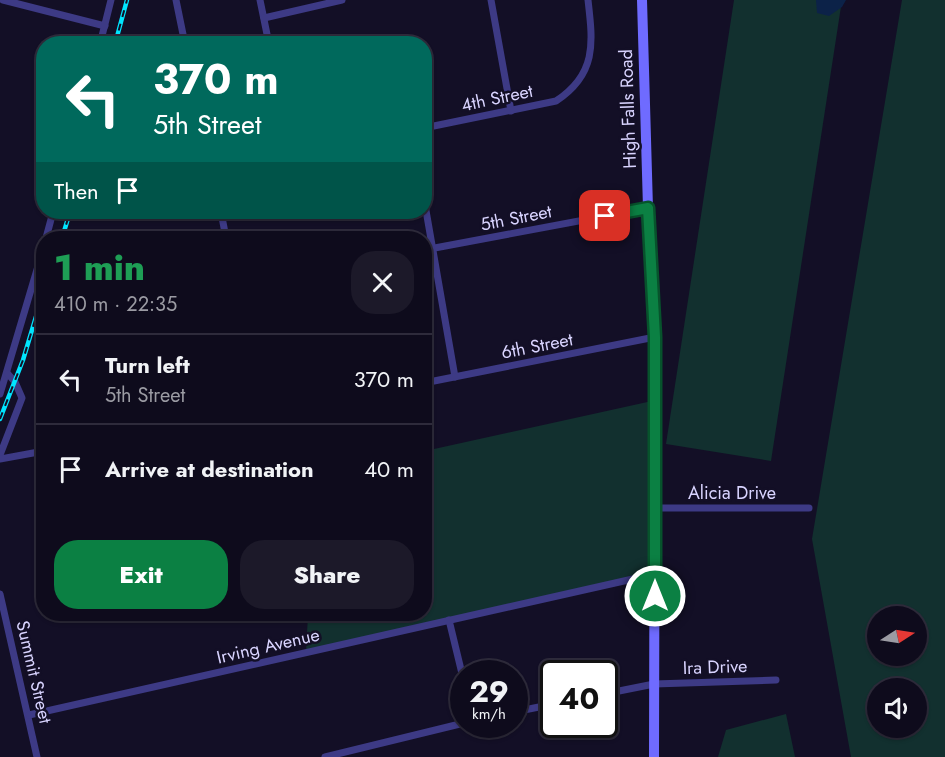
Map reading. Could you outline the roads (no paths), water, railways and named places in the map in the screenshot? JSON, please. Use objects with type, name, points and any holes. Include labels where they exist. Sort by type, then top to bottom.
[{"type":"street","points":[[3,0],[105,26]]},
{"type":"street","points":[[102,36],[111,0]]},
{"type":"street","points":[[176,0],[183,36]]},
{"type":"street","points":[[260,0],[267,36]]},
{"type":"street","points":[[264,18],[342,0]]},
{"type":"street","points":[[491,0],[511,111]]},
{"type":"street","name":"4th Street","points":[[432,126],[556,102],[571,89],[585,68],[592,52],[588,0]]},
{"type":"street","name":"High Falls Road","points":[[642,0],[648,208],[655,337],[654,757]]},
{"type":"street","name":"5th Street","points":[[434,248],[648,208]]},
{"type":"street","points":[[432,238],[455,377]]},
{"type":"street","points":[[0,394],[8,374],[36,274]]},
{"type":"street","name":"6th Street","points":[[432,381],[655,337]]},
{"type":"street","points":[[8,374],[15,382],[22,398],[0,457],[36,452]]},
{"type":"street","name":"Alicia Drive","points":[[655,508],[809,508]]},
{"type":"street","name":"Irving Avenue","points":[[29,714],[655,574]]},
{"type":"street","name":"Summit Street","points":[[0,594],[37,757]]},
{"type":"street","points":[[449,620],[459,660]]},
{"type":"street","name":"Ira Drive","points":[[618,691],[654,684],[776,680]]},
{"type":"street","points":[[325,757],[450,726]]},
{"type":"water","points":[[816,0],[846,0],[842,7],[829,16],[817,13]]},
{"type":"railway","points":[[117,36],[127,0]]},
{"type":"railway","points":[[64,231],[68,219]]},
{"type":"railway","points":[[0,419],[23,360],[36,317]]}]
